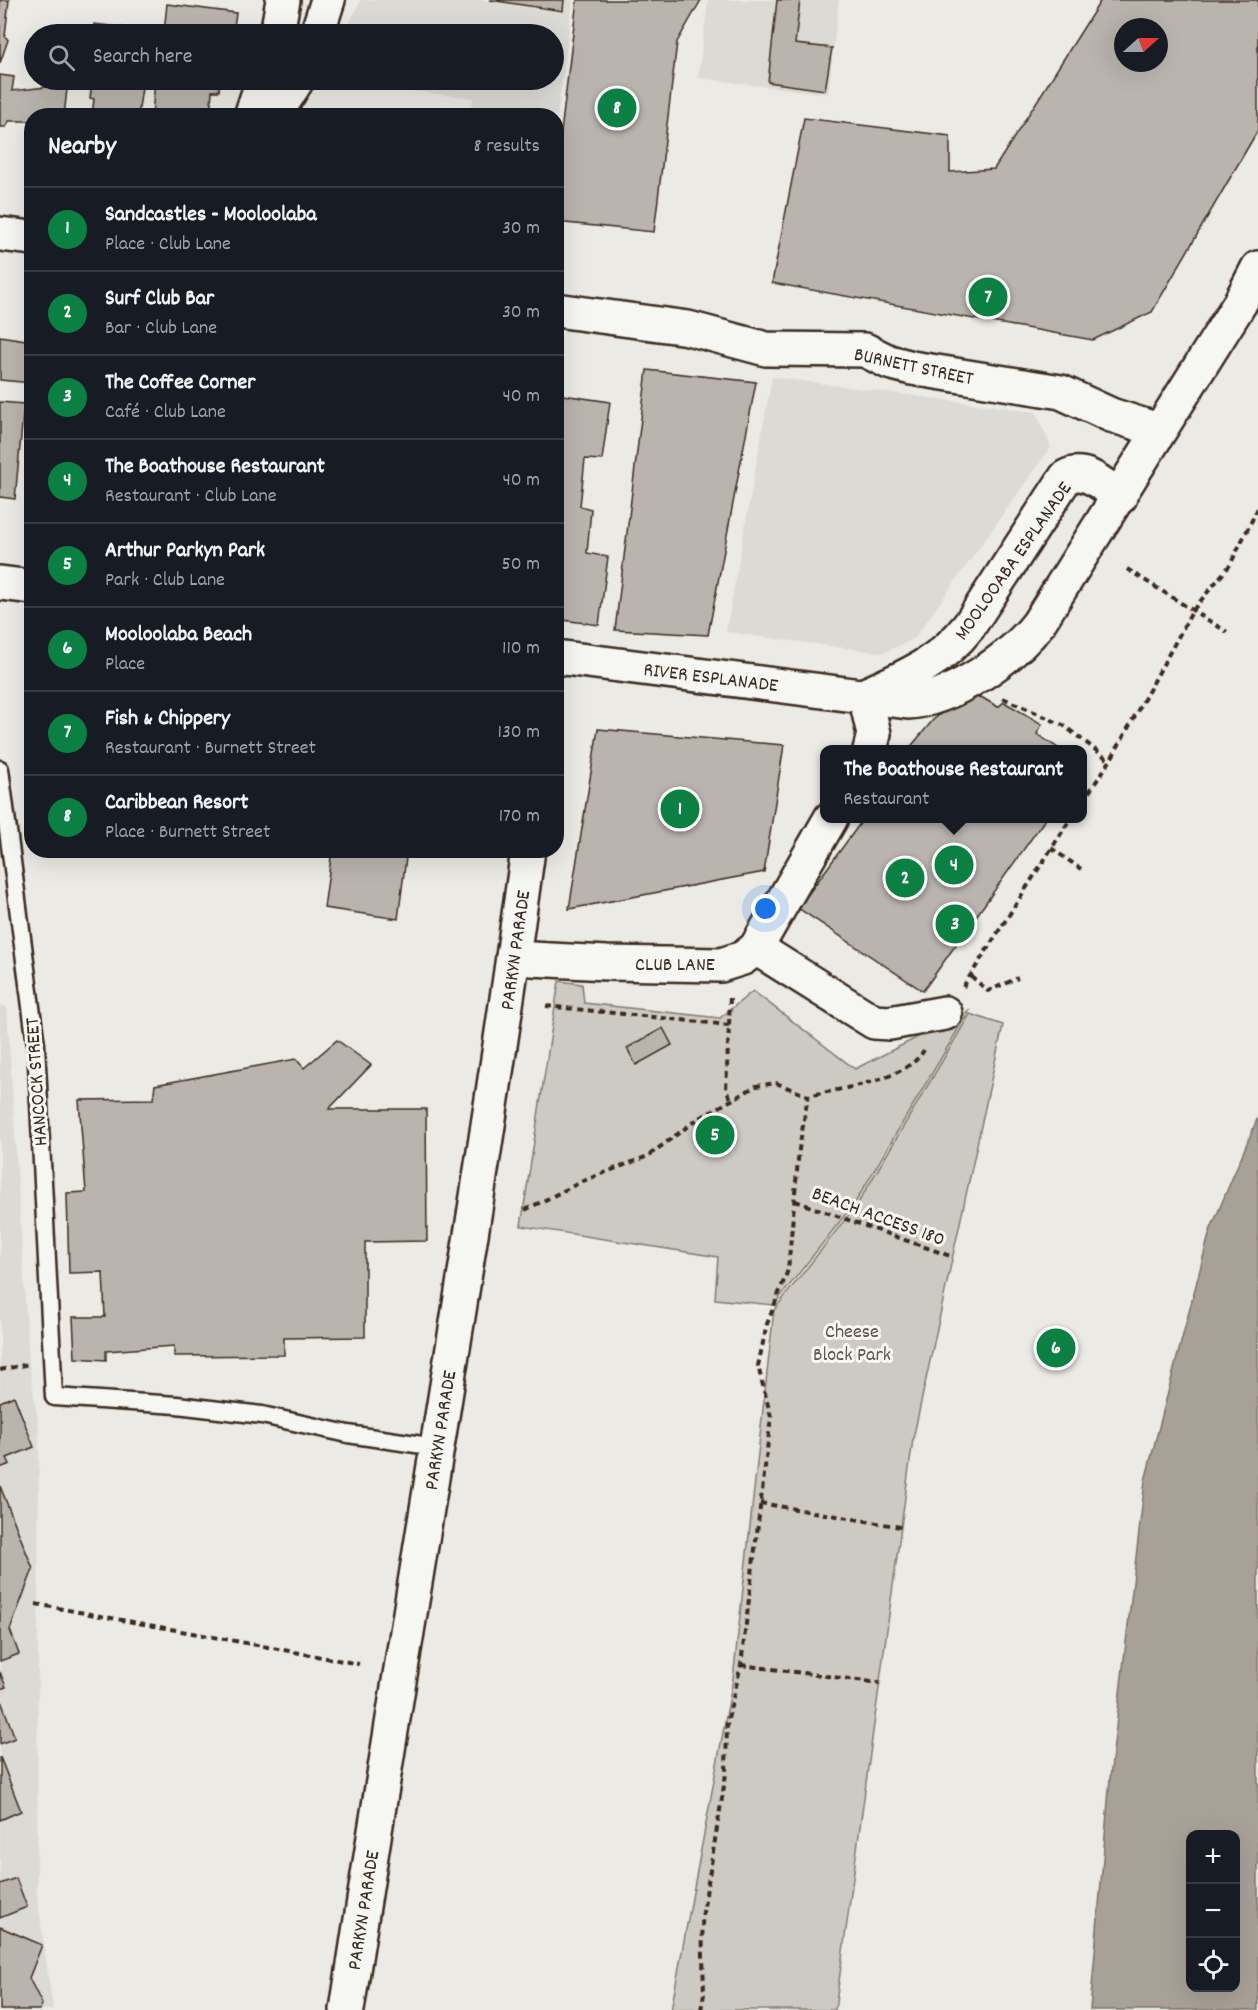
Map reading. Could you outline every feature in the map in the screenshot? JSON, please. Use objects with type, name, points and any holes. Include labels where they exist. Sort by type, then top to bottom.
[{"type":"street","points":[[279,24],[283,0]]},
{"type":"street","points":[[320,24],[328,0]]},
{"type":"street","points":[[254,108],[260,90]]},
{"type":"street","points":[[279,108],[291,90]]},
{"type":"street","points":[[0,234],[24,237]]},
{"type":"street","points":[[871,745],[874,734],[865,694],[908,702],[925,699],[968,681],[1009,654],[1038,624],[1240,303],[1258,268]]},
{"type":"street","name":"BURNETT STREET","points":[[564,311],[688,328],[766,349],[865,350],[889,362],[912,368],[1061,392],[1111,415],[1158,430]]},
{"type":"street","name":"MOOLOOABA ESPLANADE","points":[[865,694],[925,667],[954,644],[981,609],[1066,477],[1074,474],[1084,475],[1119,497]]},
{"type":"street","points":[[0,583],[24,586]]},
{"type":"street","name":"RIVER ESPLANADE","points":[[564,658],[865,694]]},
{"type":"street","points":[[829,823],[756,948],[874,1022],[890,1023],[945,1013]]},
{"type":"street","name":"PARKYN PARADE","points":[[347,2010],[527,858]]},
{"type":"street","name":"CLUB LANE","points":[[513,958],[607,963],[721,964],[743,958],[756,948]]},
{"type":"lane","name":"HANCOCK STREET","points":[[0,769],[36,1046],[54,1397],[177,1405],[262,1415],[348,1434],[436,1447]]},
{"type":"path","points":[[1087,795],[1110,761],[1193,610],[1230,565],[1258,508]]},
{"type":"path","points":[[1127,569],[1227,632]]},
{"type":"path","points":[[998,689],[1003,698],[1063,725],[1110,761]]},
{"type":"path","points":[[525,1210],[583,1181],[648,1156],[695,1121],[766,1084],[782,1085],[808,1096],[888,1077],[921,1056],[945,1013],[1068,823]]},
{"type":"path","points":[[1051,848],[1081,869]]},
{"type":"path","points":[[971,976],[988,991],[1018,978]]},
{"type":"path","points":[[730,992],[726,1089],[732,1100]]},
{"type":"path","points":[[546,1006],[729,1025]]},
{"type":"path","points":[[701,2010],[704,1994],[702,1918],[726,1774],[727,1723],[741,1665],[771,1417],[767,1394],[758,1366],[767,1324],[788,1270],[800,1149],[808,1096]]},
{"type":"path","name":"BEACH ACCESS 180","points":[[795,1201],[953,1257]]},
{"type":"path","points":[[0,1370],[29,1364]]},
{"type":"path","points":[[760,1503],[901,1527]]},
{"type":"path","points":[[36,1604],[359,1664]]},
{"type":"path","points":[[741,1665],[880,1683]]},
{"type":"shaded area","points":[[361,0],[573,0],[564,67],[564,24],[349,24]]},
{"type":"shaded area","points":[[708,0],[839,0],[828,94],[698,78]]},
{"type":"shaded area","points":[[402,90],[561,90],[558,108],[472,108],[473,98]]},
{"type":"shaded area","points":[[772,377],[1036,412],[1051,447],[914,639],[883,653],[726,632]]},
{"type":"shaded area","points":[[0,1005],[7,1007],[29,1363],[39,1429],[37,1895],[53,2010],[0,2010]]},
{"type":"shaded area","points":[[1258,1117],[1258,2010],[1090,2010],[1110,1778],[1145,1481],[1210,1231]]},
{"type":"green space","points":[[559,981],[582,984],[584,1003],[720,1018],[753,991],[855,1069],[969,1011],[856,1201],[774,1305],[715,1299],[718,1257],[521,1226]]},
{"type":"green space","name":"Cheese Block Park","points":[[970,1014],[1003,1025],[913,1439],[835,2010],[671,2010],[733,1679],[774,1310],[858,1203]]},
{"type":"building","points":[[0,0],[9,0],[5,36],[8,40],[0,63]]},
{"type":"building","points":[[490,0],[564,0],[563,11]]},
{"type":"building","points":[[577,0],[701,0],[677,42],[654,232],[564,223],[564,108]]},
{"type":"building","points":[[777,0],[800,0],[795,44],[832,48],[825,90],[768,82]]},
{"type":"building","points":[[1101,0],[1258,0],[1258,130],[1152,312],[1093,340],[772,283],[804,118],[950,136],[950,172],[994,169]]},
{"type":"building","points":[[167,4],[236,13],[234,24],[165,24]]},
{"type":"building","points":[[0,75],[14,77],[12,91],[67,90],[65,108],[24,108],[24,121],[9,121],[6,127],[0,127]]},
{"type":"building","points":[[91,90],[142,90],[139,108],[93,108],[94,99],[90,98]]},
{"type":"building","points":[[154,90],[219,90],[212,91],[211,108],[153,108]]},
{"type":"building","points":[[0,336],[24,340],[24,382],[0,380]]},
{"type":"building","points":[[647,370],[756,382],[708,635],[615,630]]},
{"type":"building","points":[[564,395],[610,402],[602,460],[585,459],[580,506],[591,509],[587,553],[608,557],[599,625],[564,620]]},
{"type":"building","points":[[0,402],[24,404],[15,499],[0,497]]},
{"type":"building","points":[[981,697],[998,707],[1004,702],[1042,724],[1037,734],[1054,745],[912,745],[933,720],[950,706],[967,698]]},
{"type":"building","points":[[598,729],[784,745],[764,872],[569,909]]},
{"type":"building","points":[[860,823],[1042,823],[923,991],[798,908]]},
{"type":"building","points":[[331,858],[406,858],[398,919],[324,908]]},
{"type":"building","points":[[663,1028],[672,1045],[636,1065],[627,1048]]},
{"type":"building","points":[[337,1040],[371,1065],[329,1109],[426,1109],[427,1241],[365,1242],[365,1337],[284,1338],[284,1355],[174,1356],[174,1346],[106,1351],[106,1360],[75,1358],[73,1317],[105,1317],[103,1272],[69,1273],[67,1193],[86,1192],[79,1100],[153,1099],[155,1085],[296,1059],[304,1068]]},
{"type":"building","points":[[14,1396],[34,1447],[7,1458],[10,1464],[0,1468],[0,1402]]},
{"type":"building","points":[[0,1486],[33,1569],[10,1630],[19,1654],[0,1661]]},
{"type":"building","points":[[0,1672],[6,1687],[0,1689]]},
{"type":"building","points":[[0,1698],[15,1738],[0,1744]]},
{"type":"building","points":[[0,1757],[21,1811],[0,1820]]},
{"type":"building","points":[[16,1878],[27,1907],[0,1918],[0,1884]]},
{"type":"building","points":[[0,1927],[42,1945],[29,1978],[42,2004],[40,2010],[0,2010]]},
{"type":"place","name":"Caribbean Resort","points":[[617,108]]},
{"type":"place","name":"Fish & Chippery","points":[[988,297]]},
{"type":"place","name":"Sandcastles - Mooloolaba","points":[[680,809]]},
{"type":"place","name":"The Boathouse Restaurant","points":[[954,865]]},
{"type":"place","name":"Surf Club Bar","points":[[905,878]]},
{"type":"place","name":"The Coffee Corner","points":[[955,924]]},
{"type":"place","name":"Arthur Parkyn Park","points":[[715,1135]]},
{"type":"place","name":"Mooloolaba Beach","points":[[1056,1348]]}]
